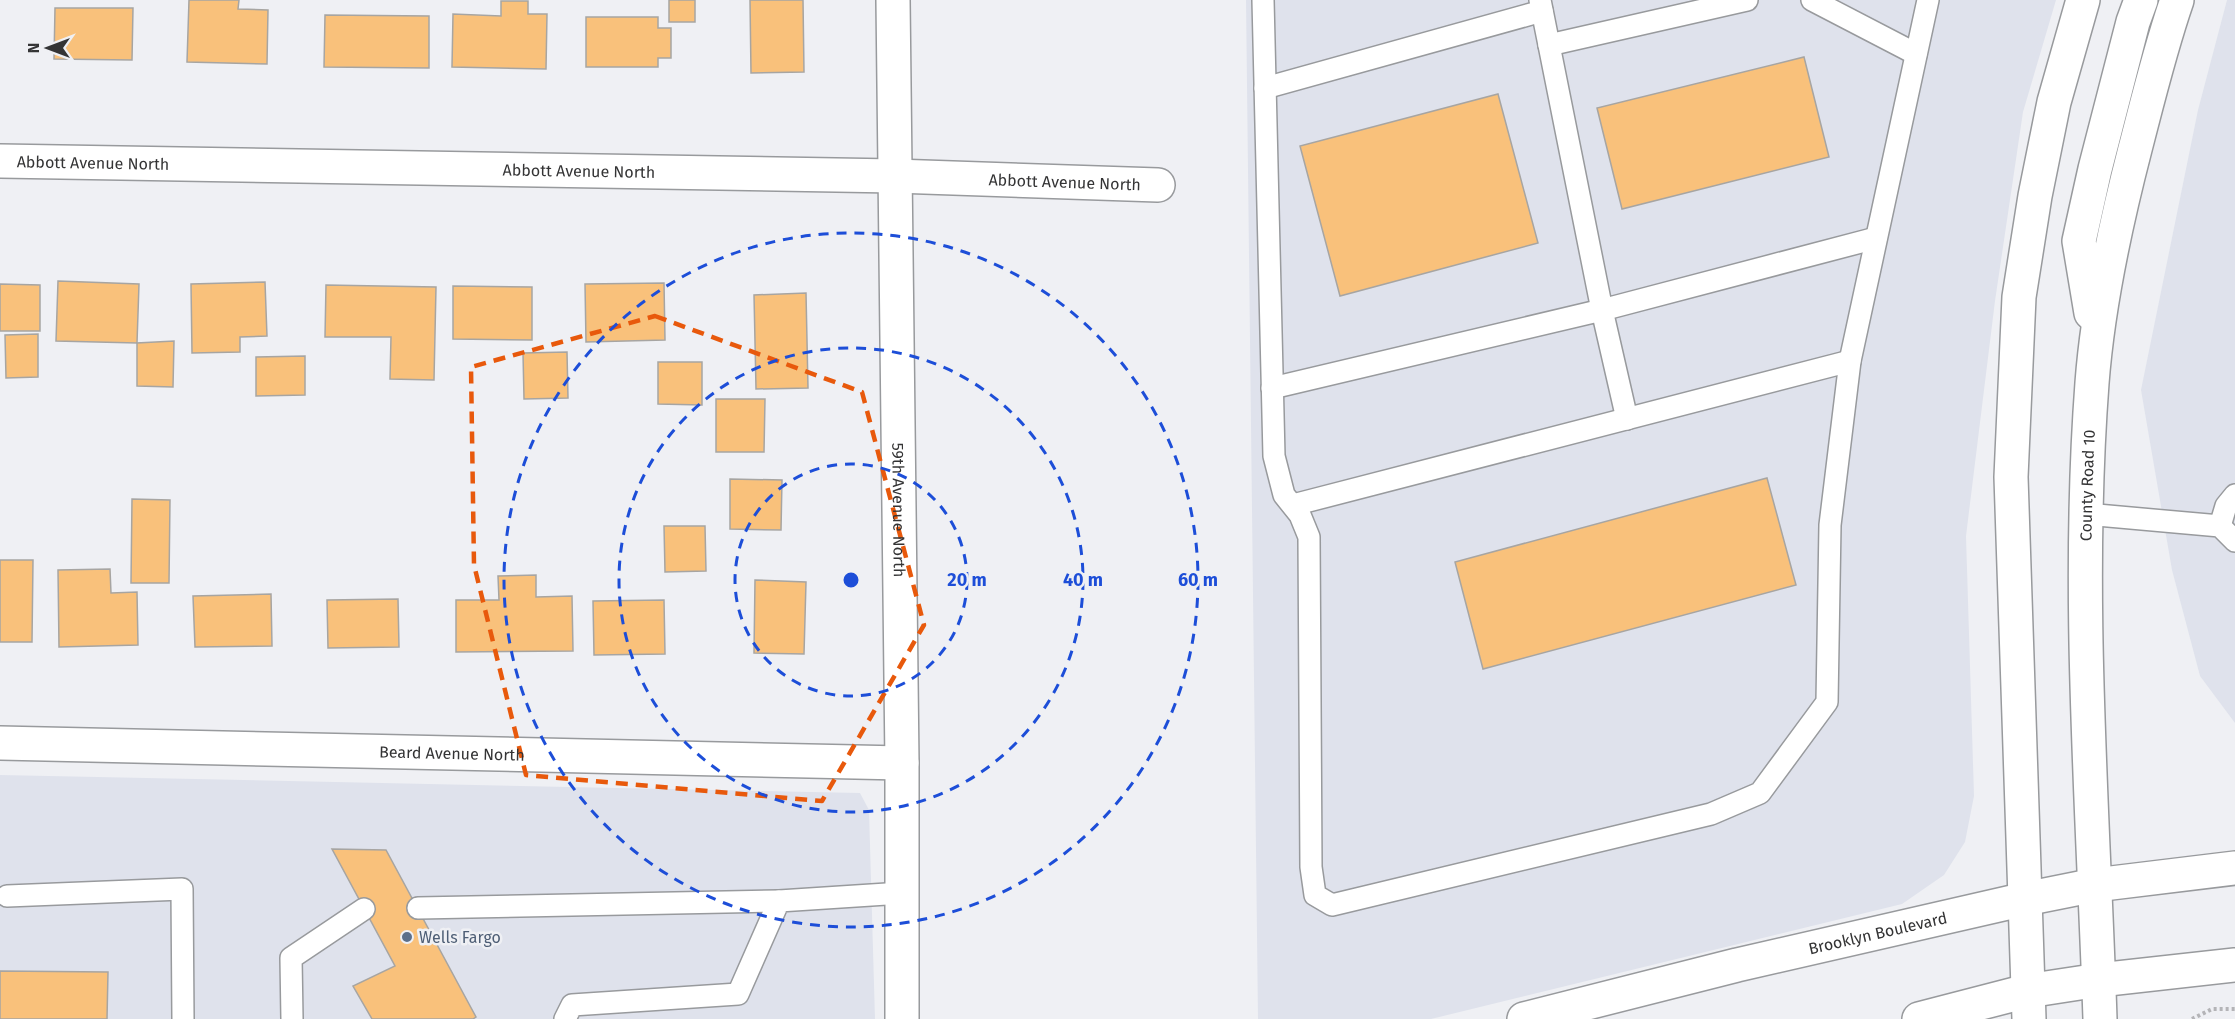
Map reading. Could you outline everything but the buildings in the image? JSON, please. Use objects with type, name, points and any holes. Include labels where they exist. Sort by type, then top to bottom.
[{"type":"main road","name":"59th Avenue North","points":[[893,0],[902,763],[902,1019]]},
{"type":"main road","points":[[2028,1005],[2011,477],[2019,297],[2035,196],[2054,102],[2083,0]]},
{"type":"main road","points":[[2096,344],[2079,241],[2098,158],[2133,22],[2141,0]]},
{"type":"main road","name":"County Road 10","points":[[2100,1019],[2086,682],[2086,514],[2092,382],[2101,302],[2115,224],[2176,0]]},
{"type":"main road","name":"Abbott Avenue North","points":[[0,161],[895,176],[1158,185]]},
{"type":"main road","name":"Beard Avenue North","points":[[0,743],[902,763]]},
{"type":"main road","name":"Brooklyn Boulevard","points":[[1524,1019],[1737,965],[2025,899],[2096,885],[2235,868]]},
{"type":"main road","points":[[1919,1019],[2028,1005],[2099,980],[2235,965]]},
{"type":"lane","points":[[1263,0],[1274,456],[1284,495],[1300,515],[1309,537],[1311,867],[1315,895],[1332,905],[1712,814],[1760,793],[1827,702],[1830,525],[1850,361],[1928,0]]},
{"type":"lane","points":[[1549,45],[1747,0]]},
{"type":"lane","points":[[1812,0],[1916,54]]},
{"type":"lane","points":[[1265,88],[1541,6],[1602,310],[1627,419]]},
{"type":"lane","points":[[1272,388],[1602,310],[1876,238]]},
{"type":"lane","points":[[1293,505],[1850,361]]},
{"type":"lane","points":[[2086,514],[2227,533],[2226,506],[2235,495]]},
{"type":"lane","points":[[7,896],[182,889],[183,1019]]},
{"type":"lane","points":[[418,908],[779,901],[902,893]]},
{"type":"lane","points":[[565,1019],[572,1005],[738,994],[779,901]]},
{"type":"lane","points":[[292,1019],[291,957],[364,909]]},
{"type":"path","points":[[2192,1019],[2212,1010],[2235,1009]]},
{"type":"highlighted area","points":[[655,316],[862,392],[924,625],[822,801],[526,775],[474,565],[471,367]]},
{"type":"shaded area","points":[[1246,0],[2056,0],[2023,112],[1995,301],[1966,536],[1974,796],[1965,842],[1944,875],[1902,904],[1431,1019],[1258,1019]]},
{"type":"shaded area","points":[[2227,0],[2235,0],[2235,723],[2200,676],[2172,570],[2141,390],[2198,110]]},
{"type":"shaded area","points":[[0,775],[860,793],[869,810],[875,1019],[0,1019]]},
{"type":"place","name":"Wells Fargo","points":[[407,937]]}]
